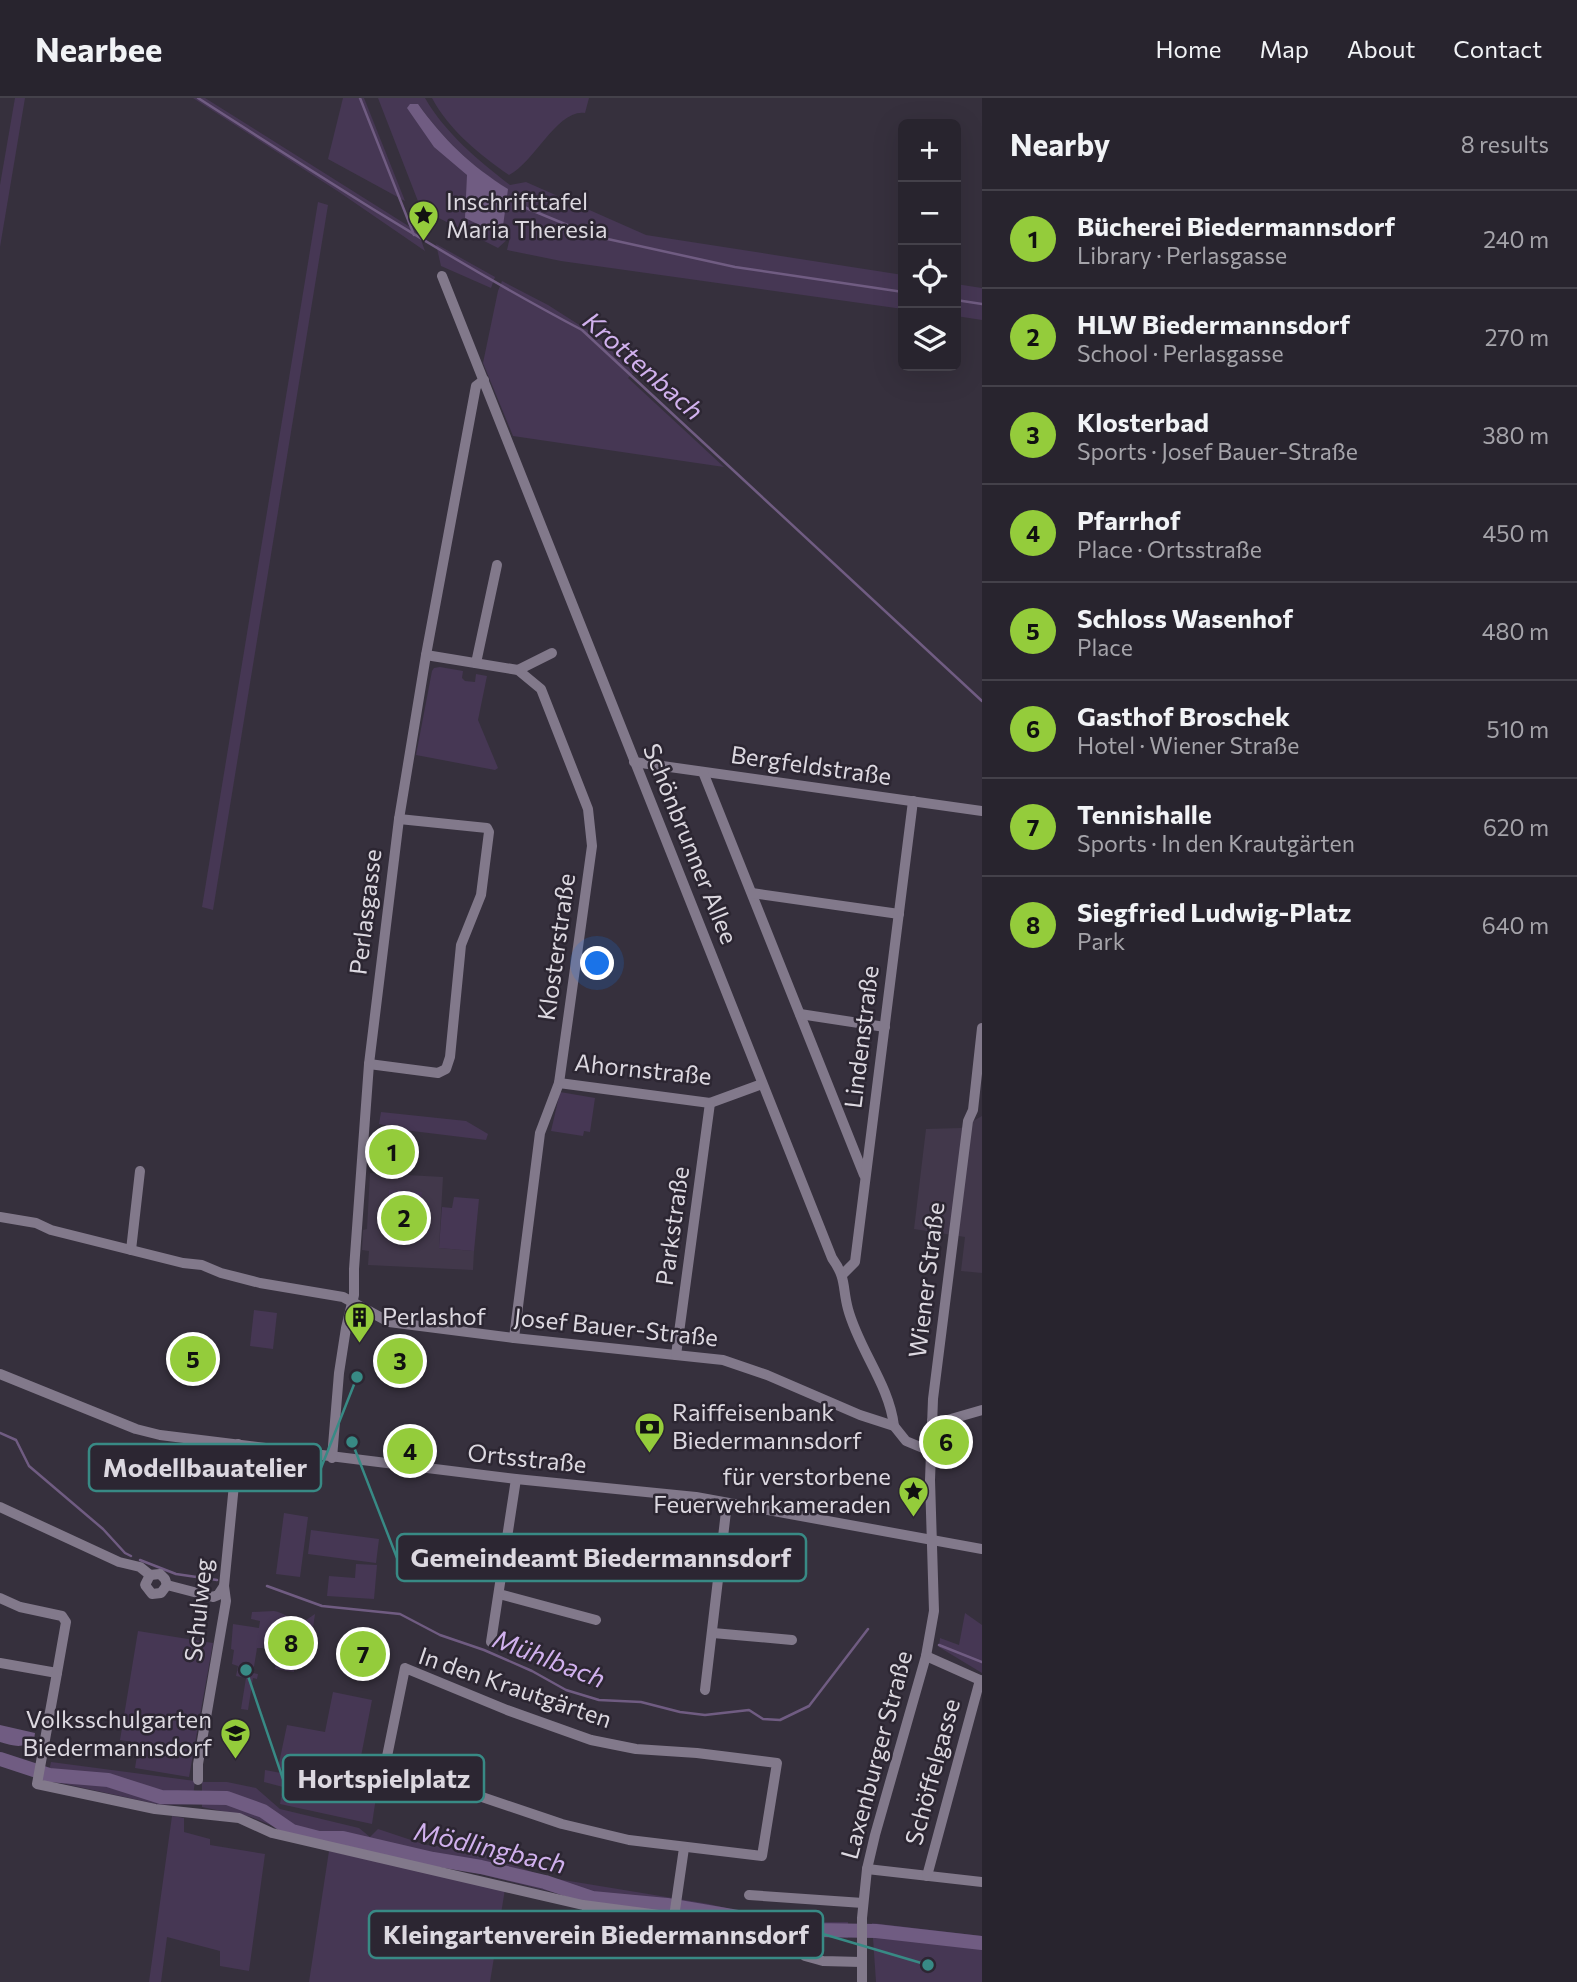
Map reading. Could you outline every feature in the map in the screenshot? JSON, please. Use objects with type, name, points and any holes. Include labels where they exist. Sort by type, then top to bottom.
[{"type":"street","name":"Schönbrunner Allee","points":[[442,276],[762,1084],[832,1258],[843,1274],[848,1310],[892,1407],[894,1426]]},
{"type":"street","name":"Perlasgasse","points":[[332,1458],[339,1373],[353,1301],[369,1064],[399,818],[476,386],[484,380]]},
{"type":"street","points":[[476,663],[497,565]]},
{"type":"street","points":[[426,655],[518,670],[552,653]]},
{"type":"street","name":"Klosterstraße","points":[[514,1338],[540,1133],[559,1083],[592,846],[588,809],[541,689],[518,670]]},
{"type":"street","name":"Bergfeldstraße","points":[[634,762],[982,811]]},
{"type":"street","points":[[703,772],[865,1178]]},
{"type":"street","name":"Lindenstraße","points":[[843,1274],[855,1262],[913,801]]},
{"type":"street","points":[[369,1064],[438,1073],[446,1069],[450,1057],[461,945],[481,895],[489,832],[487,828],[399,818]]},
{"type":"street","points":[[752,893],[899,914]]},
{"type":"street","points":[[800,1014],[885,1027]]},
{"type":"street","name":"Wiener Straße","points":[[933,1540],[930,1451],[933,1399],[968,1121],[978,1110],[982,1028]]},
{"type":"street","name":"Ahornstraße","points":[[559,1083],[710,1103],[762,1084]]},
{"type":"street","name":"Parkstraße","points":[[676,1355],[710,1103]]},
{"type":"street","points":[[131,1250],[140,1171]]},
{"type":"street","name":"Josef Bauer-Straße","points":[[0,1216],[36,1223],[51,1230],[183,1263],[202,1265],[260,1283],[344,1297],[389,1322],[723,1360],[894,1426],[906,1441],[930,1451]]},
{"type":"street","name":"Ortsstraße","points":[[0,1374],[136,1429],[160,1435],[332,1458],[696,1497],[982,1549]]},
{"type":"street","points":[[932,1421],[944,1421],[982,1410]]},
{"type":"street","name":"Schulweg","points":[[198,1780],[198,1764],[226,1601],[224,1582],[238,1444]]},
{"type":"street","points":[[491,1642],[516,1479]]},
{"type":"street","points":[[705,1690],[727,1503]]},
{"type":"street","points":[[0,1507],[119,1562],[140,1567],[149,1576]]},
{"type":"street","name":"Laxenburger Straße","points":[[862,1982],[862,1918],[867,1869],[926,1656],[934,1611],[933,1540]]},
{"type":"street","points":[[149,1576],[160,1574],[167,1585]]},
{"type":"street","points":[[149,1576],[145,1585],[152,1594],[161,1593],[167,1585]]},
{"type":"street","points":[[167,1585],[213,1597],[218,1595],[224,1582]]},
{"type":"street","points":[[499,1594],[596,1620]]},
{"type":"street","points":[[0,1598],[20,1607],[65,1618],[66,1628],[38,1780],[155,1809],[239,1818],[272,1833],[583,1905],[674,1917],[776,1937],[805,1956],[823,1961],[861,1962]]},
{"type":"street","points":[[713,1633],[792,1640]]},
{"type":"street","points":[[926,1656],[981,1681]]},
{"type":"street","points":[[0,1663],[57,1673]]},
{"type":"street","name":"In den Krautgärten","points":[[405,1668],[591,1740],[636,1749],[777,1763],[762,1856],[684,1848],[629,1840],[562,1824],[482,1797],[382,1781],[405,1668]]},
{"type":"street","name":"Schöffelgasse","points":[[927,1876],[981,1681]]},
{"type":"street","points":[[674,1917],[684,1848]]},
{"type":"street","points":[[867,1869],[982,1882]]},
{"type":"street","points":[[749,1895],[863,1903]]},
{"type":"shaded area","points":[[15,98],[25,98],[0,247],[0,185]]},
{"type":"shaded area","points":[[193,98],[205,98],[418,232],[425,251],[339,192]]},
{"type":"shaded area","points":[[343,98],[364,98],[405,201],[328,159]]},
{"type":"shaded area","points":[[378,98],[425,98],[453,135],[510,185],[526,182],[646,235],[898,274],[898,308],[561,261],[507,250],[510,237],[498,248],[421,209]],"holes":[[[418,104],[448,140],[481,171],[507,189],[467,192],[467,175]]]},
{"type":"shaded area","points":[[432,98],[589,98],[585,113],[565,119],[519,168],[509,175],[466,141],[447,121]]},
{"type":"shaded area","points":[[410,104],[418,104],[458,151],[508,189],[503,226],[498,230],[490,230],[465,218],[467,175],[434,147],[407,108]]},
{"type":"shaded area","points":[[318,202],[328,205],[213,910],[202,907]]},
{"type":"shaded area","points":[[436,244],[495,277],[491,288],[441,266]]},
{"type":"shaded area","points":[[502,281],[548,305],[595,335],[634,372],[628,378],[724,467],[513,436],[483,363]]},
{"type":"shaded area","points":[[961,285],[982,288],[982,320],[961,317]]},
{"type":"shaded area","points":[[440,667],[463,671],[462,678],[465,681],[475,682],[476,674],[487,676],[478,720],[498,768],[495,770],[416,755],[432,671]]},
{"type":"shaded area","points":[[560,1092],[595,1098],[590,1132],[584,1131],[583,1136],[551,1131]]},
{"type":"shaded area","points":[[381,1112],[466,1121],[488,1134],[486,1140],[404,1130],[379,1124]]},
{"type":"shaded area","points":[[982,1116],[982,1273],[961,1271],[965,1237],[914,1229],[926,1129],[961,1128]]},
{"type":"shaded area","points":[[370,1173],[443,1177],[439,1248],[474,1251],[473,1270],[368,1265],[369,1251],[362,1250],[363,1230],[367,1229]]},
{"type":"shaded area","points":[[389,1190],[422,1192],[420,1224],[383,1222]]},
{"type":"shaded area","points":[[454,1197],[479,1199],[474,1251],[439,1248],[442,1207],[452,1208]]},
{"type":"shaded area","points":[[254,1310],[277,1313],[273,1349],[250,1346]]},
{"type":"shaded area","points":[[284,1513],[308,1517],[300,1577],[276,1574]]},
{"type":"shaded area","points":[[311,1530],[379,1539],[376,1563],[308,1554]]},
{"type":"shaded area","points":[[356,1564],[377,1565],[374,1599],[327,1596],[329,1576],[355,1578]]},
{"type":"shaded area","points":[[274,1611],[298,1621],[306,1620],[315,1614],[308,1663],[300,1662],[299,1668],[294,1667],[294,1672],[275,1669],[277,1657],[269,1656],[272,1638],[265,1637],[263,1648],[257,1648],[253,1673],[258,1674],[257,1679],[253,1678],[248,1710],[241,1709],[246,1678],[236,1676],[238,1666],[232,1664],[233,1624],[259,1628],[260,1621],[251,1619],[252,1612]]},
{"type":"shaded area","points":[[965,1613],[982,1625],[982,1673],[939,1647],[940,1638],[959,1645]]},
{"type":"shaded area","points":[[138,1631],[213,1643],[189,1777],[135,1768],[139,1743],[120,1740]]},
{"type":"shaded area","points":[[333,1692],[372,1700],[356,1782],[278,1768],[287,1725],[325,1732]]},
{"type":"shaded area","points":[[0,1725],[35,1733],[34,1740],[18,1746],[0,1742]]},
{"type":"shaded area","points":[[51,1762],[195,1781],[192,1804],[161,1805],[47,1780]]},
{"type":"shaded area","points":[[265,1770],[367,1789],[369,1781],[378,1784],[372,1824],[280,1804],[283,1787],[264,1782]]},
{"type":"shaded area","points":[[202,1782],[227,1782],[256,1788],[280,1809],[359,1828],[370,1837],[378,1829],[426,1845],[472,1849],[545,1877],[709,1904],[786,1922],[848,1922],[848,1938],[825,1937],[693,1914],[592,1902],[448,1866],[293,1834],[251,1817],[202,1807]]},
{"type":"shaded area","points":[[172,1816],[184,1818],[184,1832],[210,1839],[210,1845],[265,1854],[249,1971],[220,1966],[220,1951],[167,1937],[161,1982],[149,1982]]},
{"type":"shaded area","points":[[329,1851],[505,1889],[490,1982],[309,1982]]},
{"type":"shaded area","points":[[872,1923],[982,1936],[982,1982],[876,1982]]},
{"type":"waterway","name":"Krottenbach","points":[[198,98],[340,189],[582,330],[982,701]]},
{"type":"waterway","points":[[360,98],[414,235]]},
{"type":"waterway","points":[[519,205],[594,236],[735,267],[898,291]]},
{"type":"waterway","points":[[961,301],[982,304]]},
{"type":"waterway","name":"Mühlbach","points":[[0,1433],[16,1440],[29,1466],[131,1556]]},
{"type":"waterway","name":"Mühlbach","points":[[140,1560],[176,1574],[217,1580]]},
{"type":"waterway","name":"Mühlbach","points":[[267,1586],[322,1606],[400,1614],[440,1635],[532,1671],[566,1690],[599,1700],[641,1702],[705,1715],[749,1710],[763,1719],[780,1720],[809,1706],[868,1629]]},
{"type":"waterway","name":"Mühlbach","points":[[939,1645],[982,1662]]},
{"type":"waterway","name":"Mödlingbach","points":[[0,1759],[49,1775],[108,1780],[161,1797],[227,1798],[263,1811],[292,1831],[319,1838],[343,1838],[481,1867],[545,1882],[592,1898],[667,1905],[816,1930],[876,1931],[982,1943]]},
{"type":"place","name":"Inschrifttafel Maria Theresia","points":[[423,243]]},
{"type":"place","name":"Bücherei Biedermannsdorf","points":[[392,1152]]},
{"type":"place","name":"HLW Biedermannsdorf","points":[[404,1218]]},
{"type":"place","name":"Perlashof","points":[[359,1344]]},
{"type":"place","name":"Schloss Wasenhof","points":[[193,1359]]},
{"type":"place","name":"Klosterbad","points":[[400,1361]]},
{"type":"place","name":"Modellbauatelier","points":[[357,1377]]},
{"type":"place","name":"Gemeindeamt Biedermannsdorf","points":[[352,1442]]},
{"type":"place","name":"Gasthof Broschek","points":[[946,1442]]},
{"type":"place","name":"Pfarrhof","points":[[410,1451]]},
{"type":"place","name":"Raiffeisenbank Biedermannsdorf","points":[[649,1454]]},
{"type":"place","name":"für verstorbene Feuerwehrkameraden","points":[[914,1518]]},
{"type":"place","name":"Siegfried Ludwig-Platz","points":[[291,1643]]},
{"type":"place","name":"Tennishalle","points":[[363,1654]]},
{"type":"place","name":"Hortspielplatz","points":[[246,1670]]},
{"type":"place","name":"Volksschulgarten Biedermannsdorf","points":[[235,1761]]},
{"type":"place","name":"Kleingartenverein Biedermannsdorf","points":[[928,1965]]}]
